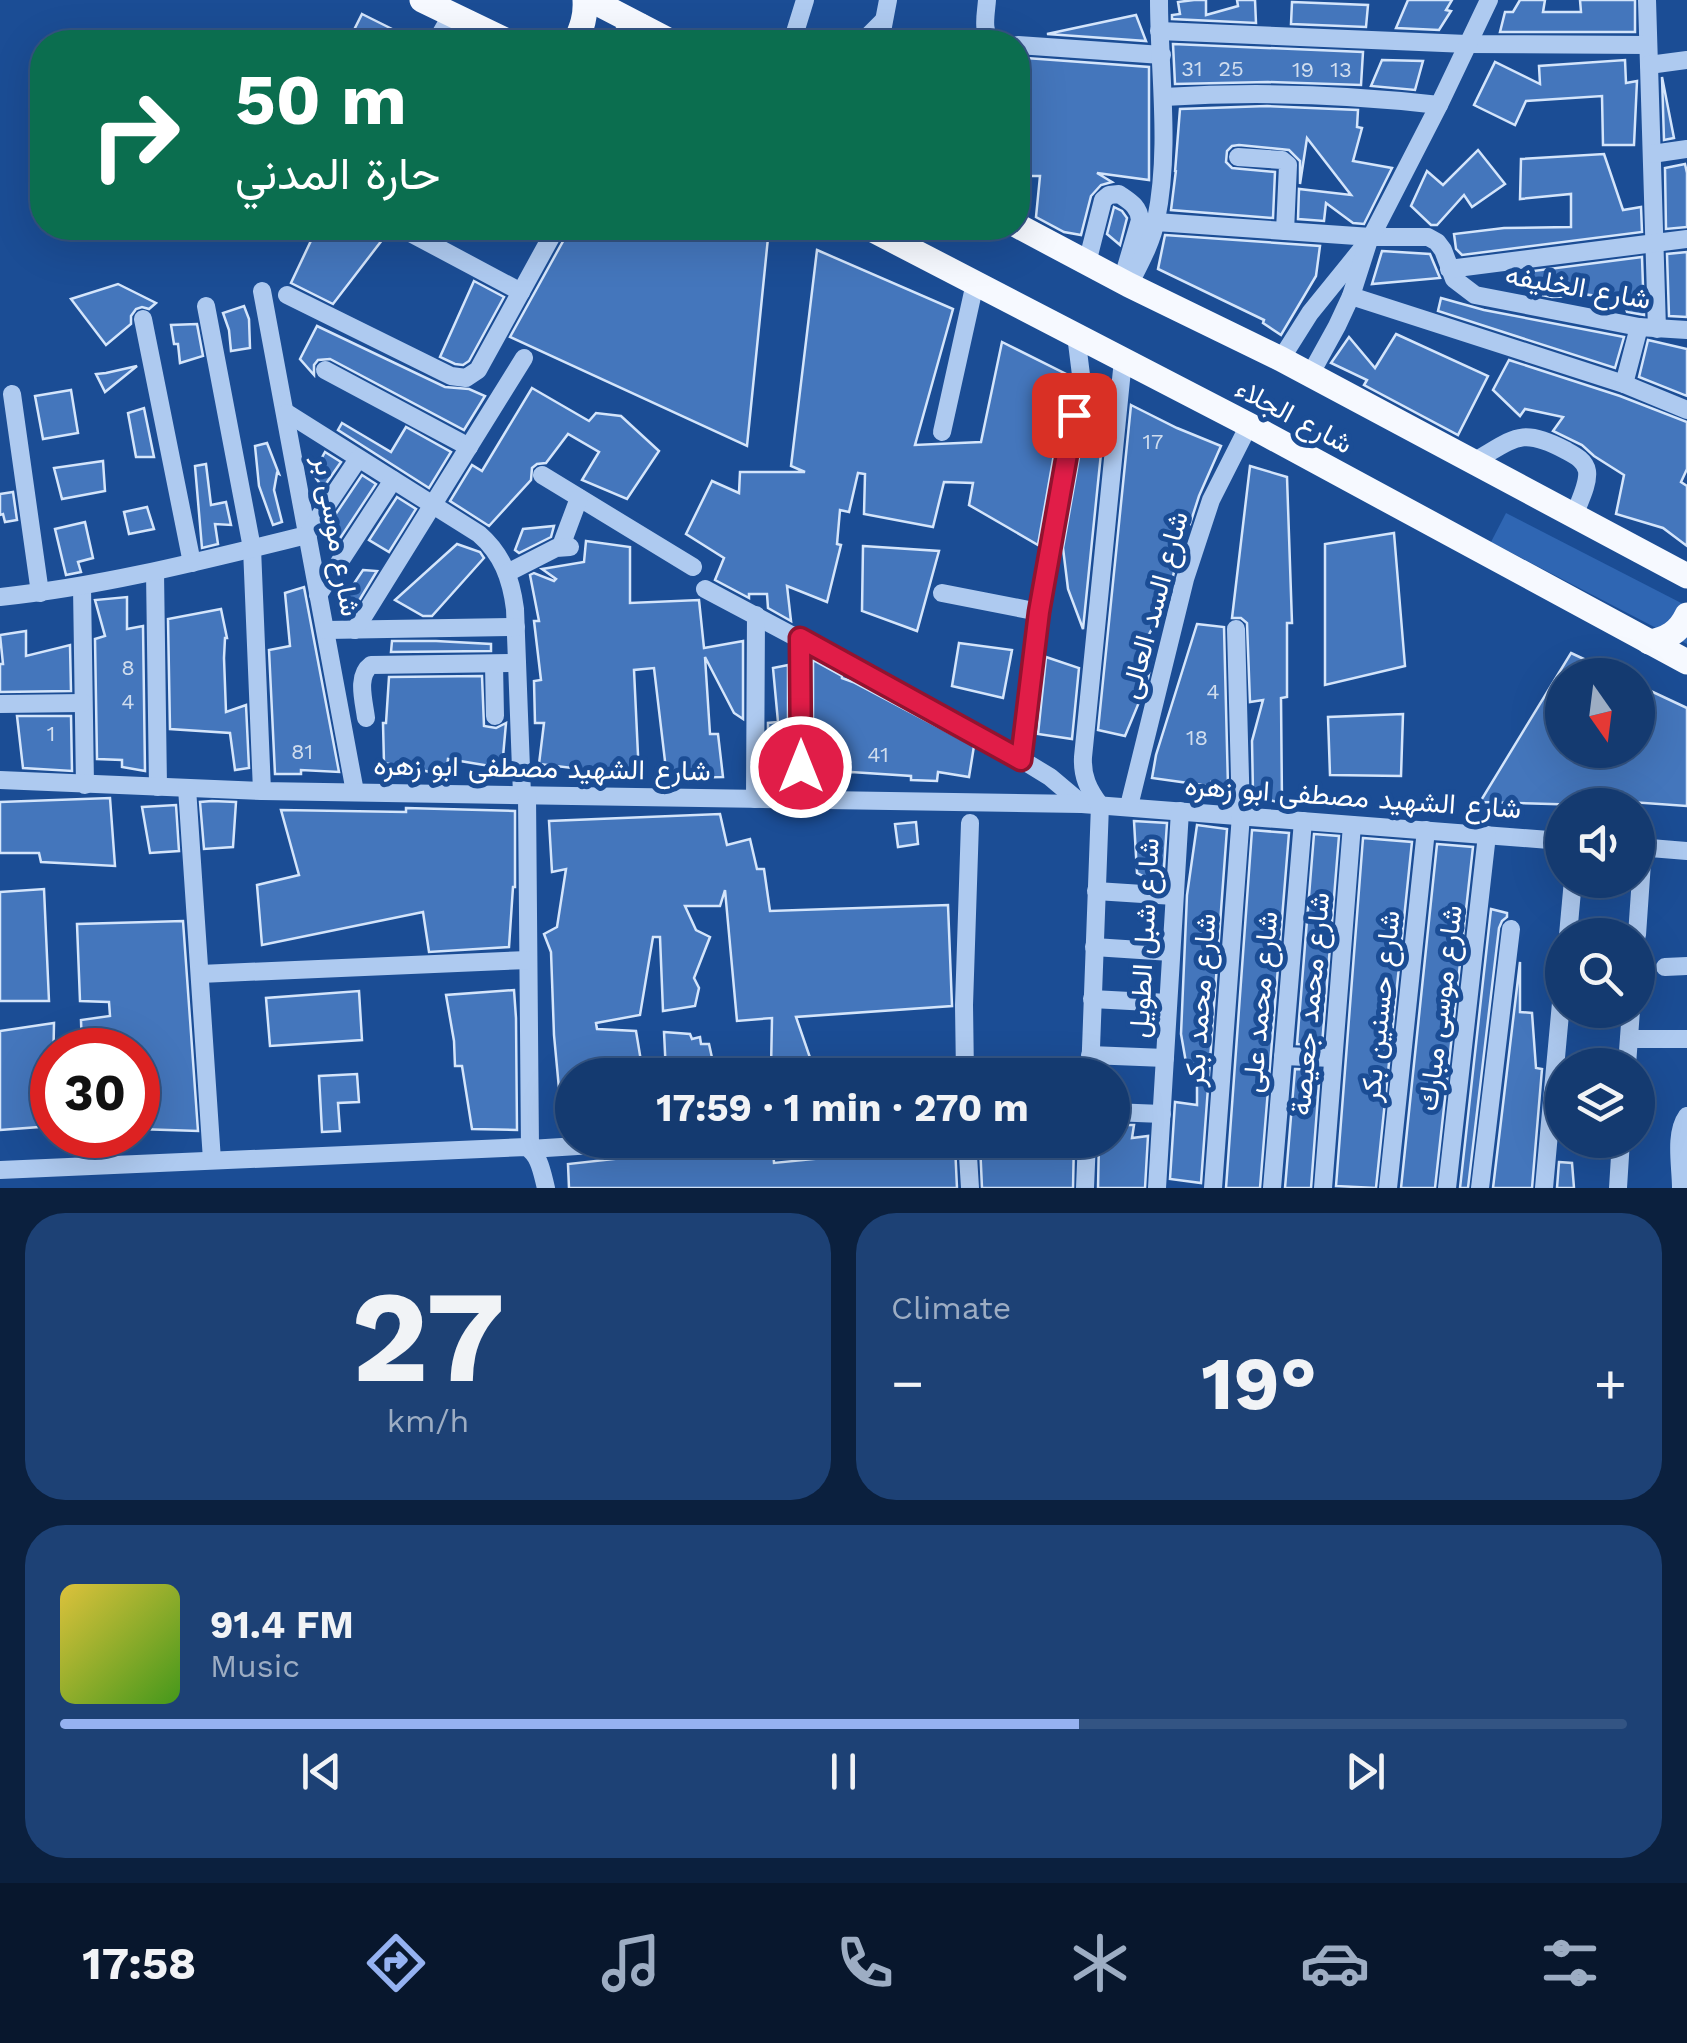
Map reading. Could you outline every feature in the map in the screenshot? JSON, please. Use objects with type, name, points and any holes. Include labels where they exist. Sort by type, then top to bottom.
[{"type":"main road","points":[[422,0],[485,30]]},
{"type":"main road","points":[[579,30],[588,0],[648,30]]},
{"type":"main road","points":[[634,30],[640,26]]},
{"type":"main road","name":"شارع الجلاء","points":[[1030,232],[1281,359],[1686,577]]},
{"type":"main road","name":"شارع الجلاء","points":[[892,240],[1249,425],[1687,662]]},
{"type":"main road","points":[[1649,642],[1676,631],[1687,615]]},
{"type":"street","points":[[796,30],[805,0]]},
{"type":"street","points":[[881,30],[888,0]]},
{"type":"street","points":[[985,30],[987,0]]},
{"type":"street","points":[[1126,284],[1156,222],[1164,98],[1159,0]]},
{"type":"street","points":[[1310,376],[1351,296],[1370,240],[1488,0]]},
{"type":"street","points":[[1624,384],[1648,328],[1654,244],[1647,0]]},
{"type":"street","points":[[443,30],[452,14]]},
{"type":"street","points":[[874,30],[882,22]]},
{"type":"street","points":[[1159,31],[1467,44],[1648,45]]},
{"type":"street","points":[[1030,47],[1162,55]]},
{"type":"street","points":[[1649,65],[1687,60]]},
{"type":"street","points":[[1164,98],[1299,93],[1439,105]]},
{"type":"street","points":[[1652,154],[1687,149]]},
{"type":"street","points":[[1238,157],[1282,160],[1288,165],[1285,231]]},
{"type":"street","points":[[1087,263],[1103,200],[1118,194],[1140,214],[1126,284]]},
{"type":"street","points":[[1156,222],[1370,240]]},
{"type":"street","name":"شارع الخليفه","points":[[1370,240],[1428,237],[1438,242],[1454,279],[1475,295],[1648,328],[1687,330]]},
{"type":"street","points":[[1449,268],[1687,239]]},
{"type":"street","points":[[424,240],[521,292]]},
{"type":"street","points":[[287,295],[458,378],[466,378],[478,370],[549,240]]},
{"type":"street","points":[[1281,359],[1310,312],[1370,240]]},
{"type":"street","points":[[942,432],[975,283]]},
{"type":"street","name":"شارع موسى بر","points":[[262,291],[355,792]]},
{"type":"street","points":[[1351,296],[1624,384],[1687,410]]},
{"type":"street","points":[[206,306],[252,548],[262,790]]},
{"type":"street","points":[[144,319],[192,563]]},
{"type":"street","points":[[1021,760],[1039,612],[1081,376],[1076,335]]},
{"type":"street","points":[[355,630],[524,358]]},
{"type":"street","points":[[1123,360],[1082,770],[1091,804],[1096,891],[1090,1055],[1165,1058]]},
{"type":"street","points":[[325,370],[469,447]]},
{"type":"street","points":[[12,394],[40,593]]},
{"type":"street","points":[[286,413],[479,534],[501,558],[507,573],[516,608],[524,795],[530,1148],[546,1188]]},
{"type":"street","name":"شارع السد العالى","points":[[1129,806],[1185,580],[1212,500],[1249,425]]},
{"type":"street","points":[[1473,462],[1510,440],[1531,436],[1578,457],[1587,470],[1587,479],[1574,516]]},
{"type":"street","points":[[0,597],[82,587],[307,535],[358,458]]},
{"type":"street","points":[[542,476],[694,566]]},
{"type":"street","points":[[318,595],[394,480]]},
{"type":"street","points":[[507,573],[566,547],[579,498]]},
{"type":"street","points":[[155,572],[158,788]]},
{"type":"street","points":[[82,587],[84,785]]},
{"type":"street","points":[[705,589],[1021,760],[1091,804]]},
{"type":"street","points":[[942,593],[1039,612]]},
{"type":"street","points":[[755,799],[756,615]]},
{"type":"street","points":[[326,630],[516,627]]},
{"type":"street","name":"شارع محمد بكر","points":[[1213,1188],[1242,816],[1236,629]]},
{"type":"street","points":[[800,638],[801,799]]},
{"type":"street","points":[[494,664],[495,716]]},
{"type":"street","points":[[366,718],[362,675],[371,665],[517,664]]},
{"type":"street","points":[[0,704],[84,703]]},
{"type":"street","name":"شارع الشهيد مصطفى ابو زهره","points":[[0,780],[158,788],[1091,804],[1545,840]]},
{"type":"street","points":[[188,788],[212,1160]]},
{"type":"street","name":"شارع شبل الطويل","points":[[1157,1188],[1180,812]]},
{"type":"street","name":"شارع محمد على","points":[[1272,1188],[1302,821]]},
{"type":"street","points":[[966,1058],[970,823]]},
{"type":"street","name":"شارع محمد جعيصة","points":[[1323,1188],[1352,825]]},
{"type":"street","name":"شارع حسنين بكر","points":[[1388,1188],[1426,830]]},
{"type":"street","name":"شارع موسى مبارك","points":[[1447,1188],[1487,835]]},
{"type":"street","points":[[1655,849],[1687,851]]},
{"type":"street","points":[[1096,891],[1174,896]]},
{"type":"street","points":[[1480,1188],[1511,929]]},
{"type":"street","points":[[1094,947],[1171,952]]},
{"type":"street","points":[[200,974],[528,960]]},
{"type":"street","points":[[1665,967],[1687,966]]},
{"type":"street","points":[[1092,999],[1168,1003]]},
{"type":"street","points":[[1544,1188],[1559,1028]]},
{"type":"street","points":[[1628,1048],[1630,1028]]},
{"type":"street","points":[[1629,1038],[1687,1039]]},
{"type":"street","points":[[1283,1056],[1333,1058]]},
{"type":"street","points":[[1130,1113],[1162,1114]]},
{"type":"street","points":[[1681,1188],[1680,1130],[1687,1116]]},
{"type":"street","points":[[0,1170],[555,1147]]},
{"type":"street","points":[[968,1158],[970,1188]]},
{"type":"street","points":[[1085,1188],[1086,1158]]},
{"type":"street","points":[[1618,1188],[1620,1158]]},
{"type":"shaded area","points":[[1506,513],[1687,606],[1687,644],[1491,542]]},
{"type":"building","points":[[1206,0],[1206,15],[1238,6],[1237,0],[1255,0],[1256,23],[1172,19],[1172,15],[1180,14],[1178,2]]},
{"type":"building","points":[[1408,0],[1452,0],[1446,10],[1451,11],[1439,30],[1396,28]]},
{"type":"building","points":[[1520,0],[1545,0],[1543,12],[1581,12],[1580,0],[1635,0],[1635,32],[1500,32],[1505,12],[1513,12]]},
{"type":"building","points":[[1292,2],[1368,5],[1366,27],[1291,24]]},
{"type":"building","points":[[362,14],[394,30],[354,30]]},
{"type":"building","points":[[1136,15],[1146,41],[1047,34]]},
{"type":"building","points":[[1173,44],[1363,52],[1361,85],[1175,84]]},
{"type":"building","points":[[1030,58],[1149,67],[1149,180],[1097,173],[1112,182],[1101,185],[1091,196],[1081,235],[1064,232],[1036,217],[1040,176],[1030,176]]},
{"type":"building","points":[[1382,60],[1423,61],[1415,90],[1371,86]]},
{"type":"building","points":[[1625,60],[1626,83],[1637,81],[1634,145],[1603,145],[1602,96],[1526,101],[1515,125],[1474,105],[1495,62],[1540,84],[1539,66]]},
{"type":"building","points":[[1662,77],[1674,138],[1664,140]]},
{"type":"building","points":[[1267,106],[1358,110],[1357,127],[1362,128],[1353,161],[1392,168],[1364,224],[1353,223],[1326,203],[1324,221],[1298,219],[1299,189],[1351,195],[1307,138],[1300,184],[1300,161],[1289,150],[1239,145],[1227,151],[1226,162],[1232,168],[1275,172],[1273,218],[1171,210],[1180,109]]},
{"type":"building","points":[[1478,150],[1505,184],[1472,207],[1464,195],[1437,225],[1431,225],[1411,206],[1427,171],[1443,185]]},
{"type":"building","points":[[1604,154],[1623,210],[1641,207],[1642,232],[1462,255],[1456,249],[1454,234],[1504,228],[1571,227],[1571,194],[1520,199],[1521,159]]},
{"type":"building","points":[[1685,164],[1687,227],[1666,229],[1665,168]]},
{"type":"building","points":[[1114,207],[1127,218],[1120,245],[1107,234]]},
{"type":"building","points":[[1165,235],[1320,246],[1316,276],[1281,335],[1264,320],[1158,269]]},
{"type":"building","points":[[311,240],[382,240],[333,304],[291,283]]},
{"type":"building","points":[[564,240],[768,240],[747,446],[510,337]]},
{"type":"building","points":[[817,250],[953,309],[915,445],[981,442],[1002,342],[1068,375],[1038,545],[969,505],[973,483],[944,482],[933,527],[864,514],[865,474],[858,473],[849,512],[840,510],[837,544],[841,545],[827,602],[787,586],[791,621],[768,608],[767,594],[749,594],[749,598],[715,580],[724,558],[686,534],[712,481],[739,493],[740,472],[805,472],[791,466]]},
{"type":"building","points":[[1382,251],[1430,254],[1440,278],[1372,284]]},
{"type":"building","points":[[1687,252],[1687,317],[1669,316],[1667,254]]},
{"type":"building","points":[[1642,257],[1644,315],[1627,312],[1623,299],[1531,293],[1533,271]]},
{"type":"building","points":[[474,281],[504,297],[469,361],[455,364],[440,357]]},
{"type":"building","points":[[118,284],[156,303],[149,309],[136,309],[131,324],[106,345],[71,299]]},
{"type":"building","points":[[1441,298],[1624,337],[1615,368],[1438,311]]},
{"type":"building","points":[[244,306],[249,319],[250,348],[231,351],[223,313]]},
{"type":"building","points":[[197,324],[203,356],[180,363],[171,325]]},
{"type":"building","points":[[317,326],[445,387],[469,389],[485,396],[464,430],[330,359],[318,360],[314,375],[300,359]]},
{"type":"building","points":[[1396,334],[1488,376],[1458,435],[1331,363],[1349,337],[1375,368]]},
{"type":"building","points":[[1648,340],[1687,349],[1687,396],[1639,377]]},
{"type":"building","points":[[1509,360],[1687,422],[1687,469],[1681,482],[1687,486],[1687,546],[1663,528],[1616,514],[1624,475],[1582,445],[1553,431],[1563,417],[1525,409],[1520,416],[1493,390]]},
{"type":"building","points":[[137,366],[105,392],[96,374],[106,373]]},
{"type":"building","points":[[532,388],[589,421],[596,413],[621,416],[659,451],[627,499],[582,480],[599,452],[568,434],[546,463],[532,468],[531,480],[489,526],[450,501],[472,465],[482,471]]},
{"type":"building","points":[[1091,389],[1107,395],[1083,629],[1068,589],[1063,548]]},
{"type":"building","points":[[71,390],[78,433],[43,439],[35,396]]},
{"type":"building","points":[[1131,405],[1221,446],[1190,524],[1178,542],[1170,568],[1175,568],[1167,600],[1145,642],[1155,642],[1147,683],[1125,736],[1098,730]]},
{"type":"building","points":[[144,408],[154,457],[136,457],[128,413]]},
{"type":"building","points":[[342,423],[391,452],[406,427],[451,452],[429,488],[338,430]]},
{"type":"building","points":[[267,443],[279,474],[274,490],[282,522],[273,525],[259,486],[255,446]]},
{"type":"building","points":[[325,452],[341,462],[323,488],[313,474]]},
{"type":"building","points":[[103,461],[105,491],[62,499],[54,468]]},
{"type":"building","points":[[206,464],[211,505],[226,502],[231,525],[215,524],[218,544],[202,548],[195,466]]},
{"type":"building","points":[[1250,466],[1287,477],[1292,623],[1287,623],[1287,697],[1281,698],[1282,803],[1255,797],[1253,793],[1252,741],[1263,700],[1250,702],[1247,623],[1232,618]]},
{"type":"building","points":[[362,475],[376,484],[337,543],[325,530]]},
{"type":"building","points":[[13,492],[17,520],[5,522],[3,514],[0,515],[0,494]]},
{"type":"building","points":[[397,497],[416,509],[389,552],[369,540]]},
{"type":"building","points":[[147,507],[154,529],[129,534],[124,512]]},
{"type":"building","points":[[85,522],[93,558],[78,562],[81,572],[66,575],[55,529]]},
{"type":"building","points":[[554,526],[551,537],[519,553],[515,550],[523,529]]},
{"type":"building","points":[[1394,533],[1405,666],[1325,685],[1325,544]]},
{"type":"building","points":[[586,541],[630,547],[630,603],[699,600],[704,648],[743,641],[743,719],[734,713],[705,657],[710,734],[718,734],[723,777],[667,778],[654,668],[634,670],[639,776],[539,764],[544,723],[535,723],[534,681],[541,680],[534,621],[539,621],[530,575],[554,581],[542,569],[584,562]]},
{"type":"building","points":[[457,544],[480,552],[484,558],[432,616],[423,616],[395,600]]},
{"type":"building","points":[[863,546],[939,551],[917,631],[862,611]]},
{"type":"building","points":[[363,570],[377,571],[354,609],[343,600]]},
{"type":"building","points":[[304,587],[339,772],[301,770],[301,774],[275,774],[269,650],[290,646],[285,593]]},
{"type":"building","points":[[127,597],[127,629],[143,626],[145,771],[122,767],[122,760],[97,759],[95,639],[105,636],[95,600]]},
{"type":"building","points":[[221,609],[227,638],[226,712],[246,705],[249,768],[235,770],[230,733],[170,729],[168,619]]},
{"type":"building","points":[[1197,624],[1224,627],[1228,787],[1152,778]]},
{"type":"building","points":[[26,631],[26,656],[70,645],[71,691],[0,692],[0,635]]},
{"type":"building","points":[[392,641],[491,644],[491,651],[391,652]]},
{"type":"building","points":[[959,643],[1012,650],[1003,698],[952,686]]},
{"type":"building","points":[[1046,657],[1079,668],[1072,739],[1038,734]]},
{"type":"building","points":[[813,660],[974,746],[969,777],[938,772],[937,781],[911,780],[911,776],[851,772],[816,782]]},
{"type":"building","points":[[788,665],[788,777],[768,779],[768,723],[778,722],[773,668]]},
{"type":"building","points":[[482,676],[484,726],[496,728],[506,723],[502,768],[448,759],[446,775],[384,763],[383,723],[389,677]]},
{"type":"building","points":[[1655,693],[1687,708],[1687,806],[1655,804],[1655,788],[1545,788],[1545,804],[1480,802],[1545,696],[1545,768],[1655,768]]},
{"type":"building","points":[[1403,714],[1401,776],[1330,775],[1328,717]]},
{"type":"building","points":[[17,716],[71,716],[72,771],[23,768]]},
{"type":"building","points":[[110,798],[115,866],[41,862],[39,853],[0,853],[0,802]]},
{"type":"building","points":[[200,802],[236,802],[233,847],[204,849]]},
{"type":"building","points":[[176,805],[179,851],[150,853],[142,807]]},
{"type":"building","points":[[406,808],[515,811],[515,887],[509,947],[429,952],[423,912],[262,945],[257,885],[299,875],[281,810],[406,812]]},
{"type":"building","points":[[720,814],[727,845],[750,839],[757,869],[764,869],[770,911],[948,905],[952,1006],[796,1017],[810,1058],[771,1058],[772,1018],[737,1021],[725,890],[720,906],[685,906],[696,930],[710,937],[694,978],[699,988],[695,1006],[663,1011],[660,937],[653,937],[640,1015],[596,1023],[597,1029],[636,1031],[640,1058],[556,1058],[551,952],[544,934],[557,927],[566,869],[552,872],[549,821]]},
{"type":"building","points":[[1134,821],[1167,823],[1163,883],[1137,873]]},
{"type":"building","points":[[916,822],[918,844],[898,847],[895,824]]},
{"type":"building","points":[[1197,825],[1227,829],[1201,1183],[1170,1179],[1175,1102],[1197,1105],[1197,1074],[1188,1074],[1181,1034],[1187,895]]},
{"type":"building","points":[[1252,830],[1289,833],[1260,1188],[1226,1188]]},
{"type":"building","points":[[1314,834],[1339,836],[1322,1045],[1297,1044]]},
{"type":"building","points":[[1363,838],[1412,842],[1376,1188],[1336,1186]]},
{"type":"building","points":[[1437,844],[1473,847],[1435,1188],[1401,1188]]},
{"type":"building","points":[[44,889],[49,1001],[0,1001],[0,892]]},
{"type":"building","points":[[1491,909],[1507,913],[1507,917],[1499,928],[1468,1188],[1460,1188]]},
{"type":"building","points":[[183,921],[198,1131],[160,1130],[160,1028],[81,1028],[81,1020],[110,1016],[109,1002],[80,1001],[77,924]]},
{"type":"building","points":[[1520,962],[1520,1012],[1532,1013],[1536,1068],[1542,1069],[1532,1188],[1493,1188]]},
{"type":"building","points":[[514,990],[517,1130],[472,1129],[462,1066],[455,1066],[446,995]]},
{"type":"building","points":[[359,991],[362,1040],[270,1046],[266,998]]},
{"type":"building","points":[[54,1023],[54,1028],[30,1028],[30,1128],[0,1130],[0,1031]]},
{"type":"building","points":[[664,1032],[690,1034],[692,1039],[700,1037],[701,1044],[709,1044],[712,1058],[665,1058]]},
{"type":"building","points":[[1295,1069],[1320,1070],[1311,1188],[1285,1188]]},
{"type":"building","points":[[357,1074],[359,1102],[338,1103],[340,1131],[322,1132],[319,1076]]},
{"type":"building","points":[[1130,1125],[1134,1125],[1132,1138],[1148,1136],[1145,1188],[1098,1188],[1099,1158],[1130,1158]]},
{"type":"building","points":[[623,1158],[774,1158],[774,1163],[824,1158],[956,1158],[957,1188],[569,1188],[568,1164]]},
{"type":"building","points":[[981,1158],[1074,1158],[1073,1188],[982,1188]]},
{"type":"building","points":[[1559,1162],[1572,1163],[1574,1188],[1557,1188]]},
{"type":"route","points":[[801,767],[800,638],[1021,760],[1039,612],[1074,415]]}]
